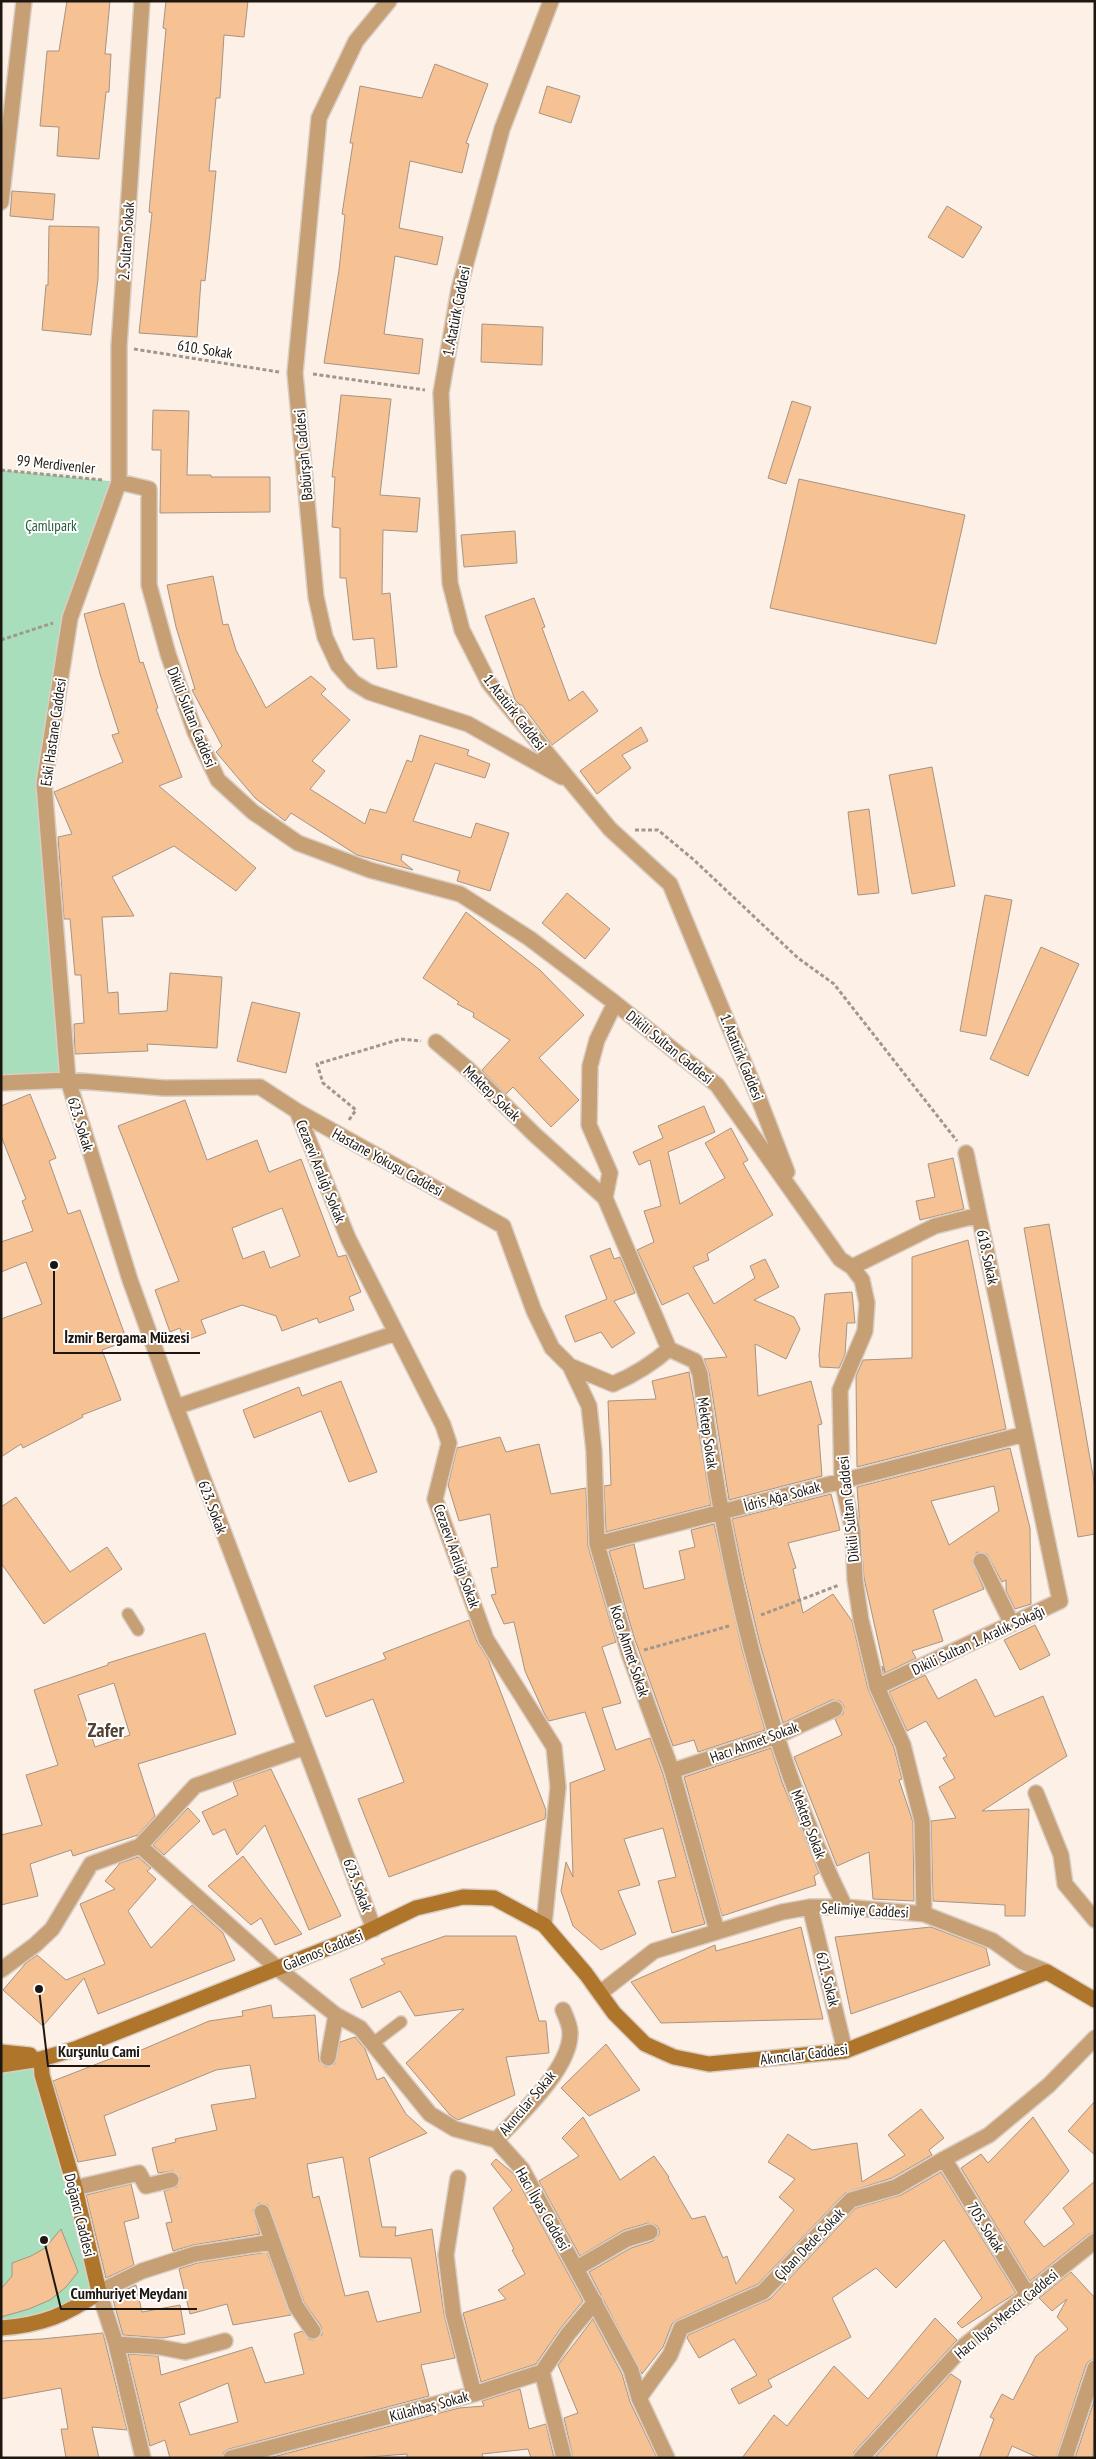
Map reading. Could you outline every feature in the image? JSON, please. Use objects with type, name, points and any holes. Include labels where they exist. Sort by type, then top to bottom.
[{"type":"main road","name":"Galenos Caddesi","points":[[1,2065],[41,2059],[75,2049],[374,1928],[416,1908],[463,1897],[494,1898],[544,1925],[586,1974]]},
{"type":"main road","name":"Akıncılar Caddesi","points":[[586,1974],[614,2013],[645,2044],[674,2057],[709,2064],[845,2052],[1047,1972]]},
{"type":"main road","points":[[1047,1972],[1095,2000]]},
{"type":"main road","points":[[1,2052],[18,2053],[41,2059]]},
{"type":"main road","name":"Doğancı Caddesi","points":[[41,2059],[42,2075],[75,2188],[99,2292]]},
{"type":"main road","points":[[1,2328],[46,2322],[78,2306],[99,2292]]},
{"type":"street","points":[[1,202],[24,1]]},
{"type":"street","name":"2. Sultan Sokak","points":[[113,481],[119,346],[142,1]]},
{"type":"street","name":"Babürşah Caddesi","points":[[389,1],[356,41],[319,118],[295,373],[316,597],[325,637],[338,665],[353,682],[369,692],[468,724],[569,782]]},
{"type":"street","name":"1. Atatürk Caddesi","points":[[551,1],[502,129],[458,289],[441,393],[450,584],[462,630],[488,683],[610,829],[670,884],[758,1094],[795,1192]]},
{"type":"street","name":"Dikili Sultan Caddesi","points":[[113,481],[149,488],[149,585],[168,654],[195,732],[218,780],[253,812],[298,843],[370,870],[460,894],[529,938],[615,1003],[717,1085],[795,1192],[840,1259],[852,1267],[862,1280],[867,1303],[865,1331],[840,1390],[842,1480],[853,1531],[855,1580],[861,1620],[877,1687],[903,1745],[922,1821],[924,1914]]},
{"type":"street","name":"Eski Hastane Caddesi","points":[[68,1080],[44,784],[70,618],[113,481]]},
{"type":"street","points":[[605,1198],[610,1173],[589,1125],[590,1066],[597,1040],[615,1003]]},
{"type":"street","name":"Mektep Sokak","points":[[436,1042],[468,1068],[535,1135],[605,1198],[669,1349],[695,1361],[700,1374],[720,1512],[743,1622],[777,1736],[822,1860],[845,1907]]},
{"type":"street","name":"Hastane Yokuşu Caddesi","points":[[1,1083],[68,1080],[164,1088],[260,1087],[297,1111],[503,1226],[534,1311],[552,1348],[570,1366]]},
{"type":"street","name":"623. Sokak","points":[[68,1080],[130,1280],[176,1407],[374,1928]]},
{"type":"street","name":"Cezaevi Aralığı Sokak","points":[[297,1111],[348,1238],[443,1425],[449,1443],[435,1499],[486,1639],[554,1747],[558,1787],[544,1925]]},
{"type":"street","points":[[966,1152],[979,1214]]},
{"type":"street","name":"618. Sokak","points":[[852,1267],[935,1226],[979,1214],[1025,1434]]},
{"type":"street","points":[[176,1407],[396,1333]]},
{"type":"street","points":[[570,1366],[613,1384],[638,1372],[669,1349]]},
{"type":"street","name":"Koca Ahmet Sokak","points":[[570,1366],[589,1406],[594,1451],[598,1544],[629,1654],[672,1771],[717,1931]]},
{"type":"street","name":"İdris Ağa Sokak","points":[[598,1544],[1025,1434]]},
{"type":"street","name":"Dikili Sultan 1. Aralık Sokağı","points":[[877,1687],[1060,1601],[1025,1434]]},
{"type":"street","points":[[981,1561],[1012,1624]]},
{"type":"street","name":"Hacı Ahmet Sokak","points":[[672,1771],[777,1736],[835,1708]]},
{"type":"street","points":[[1,1970],[16,1961],[52,1929],[91,1864],[140,1846],[195,1786],[305,1747]]},
{"type":"street","points":[[1036,1793],[1061,1855],[1065,1884],[1095,1920]]},
{"type":"street","points":[[140,1846],[277,1968],[336,2015],[360,2028],[430,2114],[455,2129],[496,2140]]},
{"type":"street","name":"Selimiye Caddesi","points":[[600,1993],[654,1951],[782,1912],[810,1907],[845,1907],[924,1914],[993,1941],[1021,1961],[1047,1972]]},
{"type":"street","name":"621. Sokak","points":[[810,1907],[845,2052]]},
{"type":"street","name":"Akıncılar Sokak","points":[[496,2140],[551,2080],[569,2047],[570,2031],[563,2010]]},
{"type":"street","points":[[328,2058],[336,2015]]},
{"type":"street","name":"Çıban Dede Sokak","points":[[639,2398],[670,2355],[681,2328],[763,2292],[851,2200],[896,2187],[990,2135],[1049,2085],[1095,2038]]},
{"type":"street","name":"Hacı İlyas Caddesi","points":[[496,2140],[522,2169],[577,2268],[630,2370],[639,2398],[667,2458]]},
{"type":"street","name":"705. Sokak","points":[[944,2159],[1028,2295]]},
{"type":"street","points":[[75,2188],[139,2173],[146,2186],[171,2180]]},
{"type":"street","points":[[458,2178],[446,2255],[453,2313],[474,2394]]},
{"type":"street","points":[[262,2212],[296,2306],[313,2331]]},
{"type":"street","points":[[577,2268],[627,2239],[650,2232]]},
{"type":"street","name":"Hacı İlyas Mescit Caddesi","points":[[861,2458],[965,2345],[1095,2241]]},
{"type":"street","points":[[99,2292],[142,2270],[194,2254],[272,2242]]},
{"type":"street","name":"Doğancı Caddesi","points":[[99,2292],[116,2344],[143,2458]]},
{"type":"street","points":[[564,2458],[542,2372],[568,2334],[595,2302]]},
{"type":"street","points":[[116,2344],[159,2347],[184,2352],[225,2341]]},
{"type":"street","points":[[1065,2458],[1095,2368]]},
{"type":"street","name":"Külahbaş Sokak","points":[[231,2458],[474,2394],[542,2372]]},
{"type":"lane","points":[[128,1614],[138,1630]]},
{"type":"lane","points":[[372,2044],[401,2022]]},
{"type":"path","name":"610. Sokak","points":[[131,348],[275,371]]},
{"type":"path","points":[[314,374],[429,391]]},
{"type":"path","name":"99 Merdivenler","points":[[1,470],[113,481]]},
{"type":"path","points":[[1,640],[59,621]]},
{"type":"path","points":[[610,829],[658,830],[694,860],[798,958],[834,984],[966,1152]]},
{"type":"path","points":[[340,1135],[356,1110],[323,1082],[317,1064],[401,1039],[436,1042]]},
{"type":"green space","name":"Çamlıpark","points":[[1,470],[119,482],[70,618],[44,784],[68,1080],[1,1083]]},
{"type":"green space","points":[[41,2059],[99,2292],[78,2306],[1,2328],[1,2065]]},
{"type":"building","points":[[67,1],[110,1],[105,54],[111,54],[109,92],[106,92],[99,159],[57,156],[59,127],[40,126],[47,51],[59,51]]},
{"type":"building","points":[[166,1],[248,1],[244,37],[224,35],[220,98],[216,98],[209,171],[216,171],[205,281],[201,280],[197,337],[139,333],[152,213],[149,212],[166,29],[163,28]]},
{"type":"building","points":[[435,64],[488,84],[466,143],[469,144],[462,173],[410,161],[399,228],[443,237],[437,265],[395,256],[384,334],[423,339],[419,374],[324,363],[339,270],[345,215],[342,214],[353,143],[350,143],[360,86],[422,98]]},
{"type":"building","points":[[547,86],[580,96],[571,123],[539,113]]},
{"type":"building","points":[[12,191],[55,194],[53,220],[10,216]]},
{"type":"building","points":[[947,206],[982,227],[963,258],[928,237]]},
{"type":"building","points":[[49,226],[99,227],[98,279],[91,335],[42,330],[46,285],[48,285]]},
{"type":"building","points":[[482,324],[543,327],[542,365],[481,362]]},
{"type":"building","points":[[341,395],[391,399],[380,495],[420,498],[417,532],[383,530],[382,594],[390,593],[397,667],[377,669],[374,638],[353,640],[346,578],[340,578],[340,528],[332,527],[335,477],[332,477]]},
{"type":"building","points":[[792,401],[811,407],[786,484],[768,478]]},
{"type":"building","points":[[153,410],[189,411],[187,475],[270,477],[270,512],[160,513],[161,450],[152,450]]},
{"type":"building","points":[[799,479],[965,515],[936,644],[770,608]]},
{"type":"building","points":[[515,531],[517,563],[464,567],[461,535]]},
{"type":"building","points":[[213,576],[223,625],[228,624],[236,650],[266,708],[311,676],[326,689],[321,694],[350,720],[312,761],[325,771],[310,789],[365,824],[370,809],[386,813],[407,760],[412,762],[420,735],[469,750],[467,755],[490,764],[485,778],[435,763],[413,821],[471,838],[476,823],[509,833],[490,891],[457,881],[460,871],[402,854],[401,860],[413,870],[357,855],[291,813],[285,821],[255,798],[216,752],[222,746],[192,690],[195,689],[176,627],[167,585]]},
{"type":"building","points":[[534,598],[545,627],[542,628],[569,701],[583,691],[598,711],[552,745],[522,705],[515,700],[485,616]]},
{"type":"building","points":[[124,603],[140,663],[143,662],[158,708],[156,709],[182,777],[159,786],[256,868],[236,891],[174,846],[112,877],[134,916],[102,917],[108,993],[118,992],[119,1014],[167,1011],[170,973],[222,977],[217,1048],[147,1044],[148,1051],[75,1054],[74,1024],[84,1023],[81,975],[75,975],[70,919],[64,919],[58,837],[72,834],[54,792],[123,762],[112,735],[119,733],[100,674],[84,614]]},
{"type":"building","points":[[641,727],[648,741],[622,755],[631,768],[597,794],[580,771]]},
{"type":"building","points":[[932,767],[955,886],[912,894],[889,775]]},
{"type":"building","points":[[869,809],[879,893],[858,895],[848,812]]},
{"type":"building","points":[[567,893],[610,929],[585,959],[542,923]]},
{"type":"building","points":[[985,895],[1012,900],[986,1036],[960,1031]]},
{"type":"building","points":[[466,912],[540,970],[584,1015],[539,1058],[579,1100],[551,1127],[513,1087],[506,1094],[482,1070],[510,1040],[473,1017],[474,1013],[457,1004],[459,1002],[423,978]]},
{"type":"building","points":[[1041,947],[1079,964],[1028,1076],[990,1059]]},
{"type":"building","points":[[252,1002],[300,1013],[286,1073],[237,1061]]},
{"type":"building","points":[[30,1094],[56,1158],[49,1161],[68,1214],[80,1210],[127,1341],[102,1350],[121,1400],[82,1415],[83,1417],[23,1448],[21,1444],[1,1457],[1,1319],[42,1304],[26,1262],[1,1272],[1,1242],[33,1231],[22,1201],[26,1199],[1,1136],[1,1106]]},
{"type":"building","points":[[185,1100],[207,1160],[257,1140],[269,1172],[301,1159],[338,1257],[346,1255],[361,1292],[349,1297],[354,1310],[319,1323],[317,1318],[282,1331],[276,1316],[242,1305],[201,1320],[206,1333],[184,1341],[180,1328],[170,1332],[155,1290],[179,1281],[118,1126]],"holes":[[[282,1208],[300,1256],[270,1268],[264,1251],[243,1259],[232,1228]]]},
{"type":"building","points":[[704,1106],[715,1132],[668,1152],[680,1204],[725,1178],[705,1143],[731,1128],[748,1160],[743,1163],[773,1215],[707,1254],[709,1260],[693,1267],[714,1304],[755,1278],[750,1266],[765,1259],[779,1287],[754,1300],[794,1317],[800,1329],[786,1359],[755,1344],[758,1396],[811,1381],[822,1424],[818,1425],[822,1476],[729,1500],[709,1373],[704,1359],[727,1357],[688,1293],[662,1305],[637,1250],[654,1242],[644,1211],[661,1206],[650,1160],[639,1165],[633,1152],[663,1138],[658,1126]]},
{"type":"building","points":[[953,1158],[964,1209],[920,1220],[916,1201],[935,1197],[928,1164]]},
{"type":"building","points":[[1049,1224],[1095,1487],[1095,1534],[1078,1537],[1024,1228]]},
{"type":"building","points":[[968,1240],[1006,1429],[857,1467],[856,1376],[863,1360],[912,1358],[912,1257]]},
{"type":"building","points":[[610,1248],[614,1259],[620,1257],[635,1293],[614,1301],[635,1333],[612,1348],[601,1332],[575,1342],[565,1316],[607,1299],[590,1256]]},
{"type":"building","points":[[852,1292],[855,1323],[847,1323],[845,1355],[839,1368],[820,1367],[819,1355],[825,1294]]},
{"type":"building","points":[[689,1372],[711,1505],[606,1532],[604,1486],[611,1485],[608,1401],[656,1399],[652,1381]]},
{"type":"building","points":[[341,1381],[377,1472],[349,1482],[321,1411],[254,1438],[243,1410],[299,1387],[302,1396]]},
{"type":"building","points":[[500,1437],[506,1452],[539,1444],[551,1494],[586,1488],[588,1546],[616,1642],[602,1647],[621,1703],[602,1708],[616,1750],[650,1738],[663,1774],[705,1924],[672,1933],[658,1881],[676,1877],[663,1828],[624,1839],[640,1885],[618,1891],[636,1934],[601,1950],[573,1926],[561,1891],[566,1862],[573,1877],[570,1783],[605,1770],[585,1712],[549,1721],[545,1715],[525,1671],[514,1622],[504,1624],[491,1595],[496,1594],[491,1568],[498,1567],[490,1514],[459,1521],[448,1485],[457,1448]]},
{"type":"building","points":[[1010,1448],[1030,1528],[1031,1604],[1015,1609],[1006,1591],[1006,1580],[1002,1582],[987,1554],[977,1552],[972,1561],[984,1589],[933,1610],[943,1641],[912,1651],[916,1658],[883,1674],[882,1666],[885,1672],[864,1578],[857,1487]],"holes":[[[994,1486],[999,1511],[949,1545],[931,1501]]]},
{"type":"building","points":[[831,1494],[840,1530],[788,1543],[796,1568],[793,1569],[803,1613],[833,1594],[852,1621],[868,1689],[894,1748],[902,1779],[899,1780],[913,1822],[914,1901],[873,1899],[869,1852],[837,1866],[794,1757],[842,1735],[835,1719],[843,1714],[844,1706],[840,1701],[832,1700],[783,1723],[760,1644],[732,1519]]},
{"type":"building","points":[[16,1497],[70,1572],[107,1547],[122,1569],[44,1624],[1,1563],[1,1507]]},
{"type":"building","points":[[714,1524],[742,1649],[765,1730],[698,1752],[694,1740],[673,1746],[634,1637],[609,1551],[634,1544],[644,1589],[685,1579],[679,1551],[695,1547],[691,1530]]},
{"type":"building","points":[[469,1620],[477,1642],[488,1659],[546,1810],[545,1819],[389,1877],[358,1799],[404,1782],[373,1699],[326,1717],[314,1686],[386,1659],[383,1653]]},
{"type":"building","points":[[1035,1625],[1050,1655],[1020,1670],[1004,1640]]},
{"type":"building","points":[[205,1633],[236,1734],[138,1764],[155,1816],[138,1835],[73,1856],[71,1850],[30,1864],[38,1896],[1,1905],[1,1835],[42,1825],[26,1775],[58,1765],[34,1690],[108,1665],[108,1663]],"holes":[[[114,1683],[130,1735],[95,1747],[78,1695]]]},
{"type":"building","points":[[925,1675],[938,1699],[976,1679],[995,1717],[1043,1696],[1067,1756],[982,1811],[1029,1809],[1025,1916],[1005,1916],[1005,1905],[933,1901],[931,1821],[956,1818],[939,1787],[955,1778],[943,1758],[947,1756],[926,1721],[907,1731],[889,1692]]},
{"type":"building","points":[[771,1748],[782,1782],[819,1873],[814,1876],[816,1885],[722,1916],[684,1777]]},
{"type":"building","points":[[271,1769],[341,1916],[309,1930],[265,1825],[237,1855],[225,1829],[213,1835],[202,1812],[238,1795],[233,1782]]},
{"type":"building","points":[[188,1808],[200,1821],[164,1855],[153,1845]]},
{"type":"building","points":[[243,1856],[302,1934],[275,1945],[261,1918],[251,1925],[208,1886]]},
{"type":"building","points":[[138,1857],[151,1868],[147,1871],[156,1879],[128,1911],[151,1948],[192,1905],[223,1933],[235,1960],[98,2014],[84,1978],[43,2026],[3,1990],[26,1963],[37,1955],[66,1980],[105,1964],[80,1904],[115,1889],[105,1881],[120,1863]]},
{"type":"building","points":[[801,1927],[823,2019],[661,2023],[631,1982],[715,1945],[716,1951]]},
{"type":"building","points":[[931,1927],[986,1948],[990,1965],[851,2014],[835,1937]]},
{"type":"building","points":[[445,1936],[516,1936],[539,2021],[546,2021],[549,2053],[506,2057],[515,2095],[458,2120],[450,2115],[406,2063],[464,2009],[415,2016],[400,1991],[362,2008],[350,1979],[385,1964],[381,1959]]},
{"type":"building","points":[[271,2005],[273,2018],[315,2015],[319,2061],[326,2067],[335,2064],[340,2042],[355,2037],[365,2049],[377,2080],[384,2077],[406,2114],[427,2133],[369,2158],[382,2227],[396,2227],[395,2236],[432,2229],[444,2314],[455,2358],[421,2365],[429,2396],[229,2449],[224,2452],[222,2458],[170,2458],[165,2440],[150,2446],[128,2354],[158,2356],[161,2375],[252,2347],[265,2383],[304,2374],[294,2334],[302,2331],[309,2339],[313,2340],[322,2335],[321,2326],[304,2302],[268,2205],[259,2203],[253,2210],[260,2234],[193,2245],[173,2251],[166,2223],[172,2222],[164,2191],[177,2187],[180,2178],[173,2171],[158,2173],[152,2148],[176,2142],[175,2139],[217,2130],[211,2105],[256,2098],[250,2065],[216,2070],[104,2116],[116,2155],[78,2162],[53,2081],[138,2048],[139,2051],[209,2021],[243,2016],[242,2011]],"holes":[[[343,2157],[360,2257],[411,2258],[421,2312],[377,2322],[368,2291],[345,2296],[319,2196],[313,2198],[307,2164]],[[228,2383],[238,2422],[190,2435],[179,2403]]]},
{"type":"building","points":[[606,2044],[640,2090],[589,2116],[561,2088]]},
{"type":"building","points":[[1095,2101],[1095,2155],[1068,2131]]},
{"type":"building","points":[[921,2109],[944,2138],[929,2150],[932,2155],[892,2178],[845,2193],[758,2284],[677,2320],[672,2324],[663,2347],[642,2374],[589,2272],[631,2248],[653,2241],[659,2235],[659,2229],[656,2225],[648,2223],[624,2230],[580,2256],[539,2181],[579,2156],[562,2138],[583,2117],[620,2180],[654,2156],[669,2177],[692,2219],[705,2216],[723,2258],[727,2256],[736,2284],[794,2210],[779,2197],[795,2179],[768,2162],[788,2134],[812,2150],[857,2143],[862,2182],[905,2155],[888,2135]]},
{"type":"building","points":[[1033,2117],[1069,2171],[1024,2222],[1044,2247],[1074,2224],[1063,2208],[1095,2181],[1095,2232],[1089,2234],[1030,2281],[961,2168],[981,2154],[988,2163]]},
{"type":"building","points":[[496,2159],[514,2174],[583,2301],[560,2329],[536,2364],[481,2382],[463,2313],[506,2299],[498,2290],[525,2274],[493,2208],[512,2190],[491,2164]]},
{"type":"building","points":[[941,2172],[1016,2293],[962,2328],[957,2323],[982,2298],[944,2240],[896,2288],[876,2268],[832,2298],[851,2337],[768,2380],[772,2387],[739,2404],[731,2389],[757,2375],[734,2339],[699,2358],[687,2338],[688,2335],[770,2299],[856,2208],[901,2195]]},
{"type":"building","points":[[131,2184],[139,2218],[124,2222],[134,2265],[106,2278],[86,2195]]},
{"type":"building","points":[[61,2229],[78,2272],[66,2287],[50,2300],[29,2309],[1,2317],[1,2289],[12,2276],[12,2263],[45,2248]]},
{"type":"building","points":[[267,2252],[291,2315],[233,2325],[227,2304],[190,2314],[179,2269],[197,2263]]},
{"type":"building","points":[[1071,2272],[1095,2298],[1095,2359],[1089,2361],[1086,2365],[1056,2458],[1039,2458],[1012,2446],[1007,2458],[979,2458],[994,2419],[990,2417],[1002,2394],[1013,2400],[1036,2356],[1068,2329],[1057,2317],[1067,2299],[1052,2311],[1039,2298]]},
{"type":"building","points":[[136,2285],[142,2312],[180,2305],[185,2334],[163,2338],[123,2335],[112,2296]]},
{"type":"building","points":[[935,2318],[957,2340],[854,2452],[852,2458],[742,2458],[774,2415],[787,2426],[834,2366],[868,2399]]},
{"type":"building","points":[[593,2319],[622,2374],[630,2402],[657,2458],[573,2458],[564,2418],[578,2413],[558,2365]]},
{"type":"building","points":[[103,2333],[127,2430],[92,2427],[99,2458],[66,2458],[61,2429],[68,2429],[61,2388],[1,2399],[1,2341]]},
{"type":"building","points":[[951,2374],[961,2381],[936,2458],[877,2458],[876,2456]]},
{"type":"building","points":[[520,2389],[529,2429],[546,2424],[554,2458],[531,2458],[528,2449],[482,2454],[483,2458],[407,2458],[407,2454],[355,2458],[269,2458],[459,2408],[484,2406],[482,2401]]},
{"type":"building","points":[[1095,2398],[1093,2458],[1075,2458]]},
{"type":"place","name":"İzmir Bergama Müzesi","points":[[54,1265]]},
{"type":"place","name":"Kurşunlu Cami","points":[[39,1989]]},
{"type":"place","name":"Cumhuriyet Meydanı","points":[[44,2240]]},
{"type":"district","name":"Zafer","points":[[106,1730]]}]
